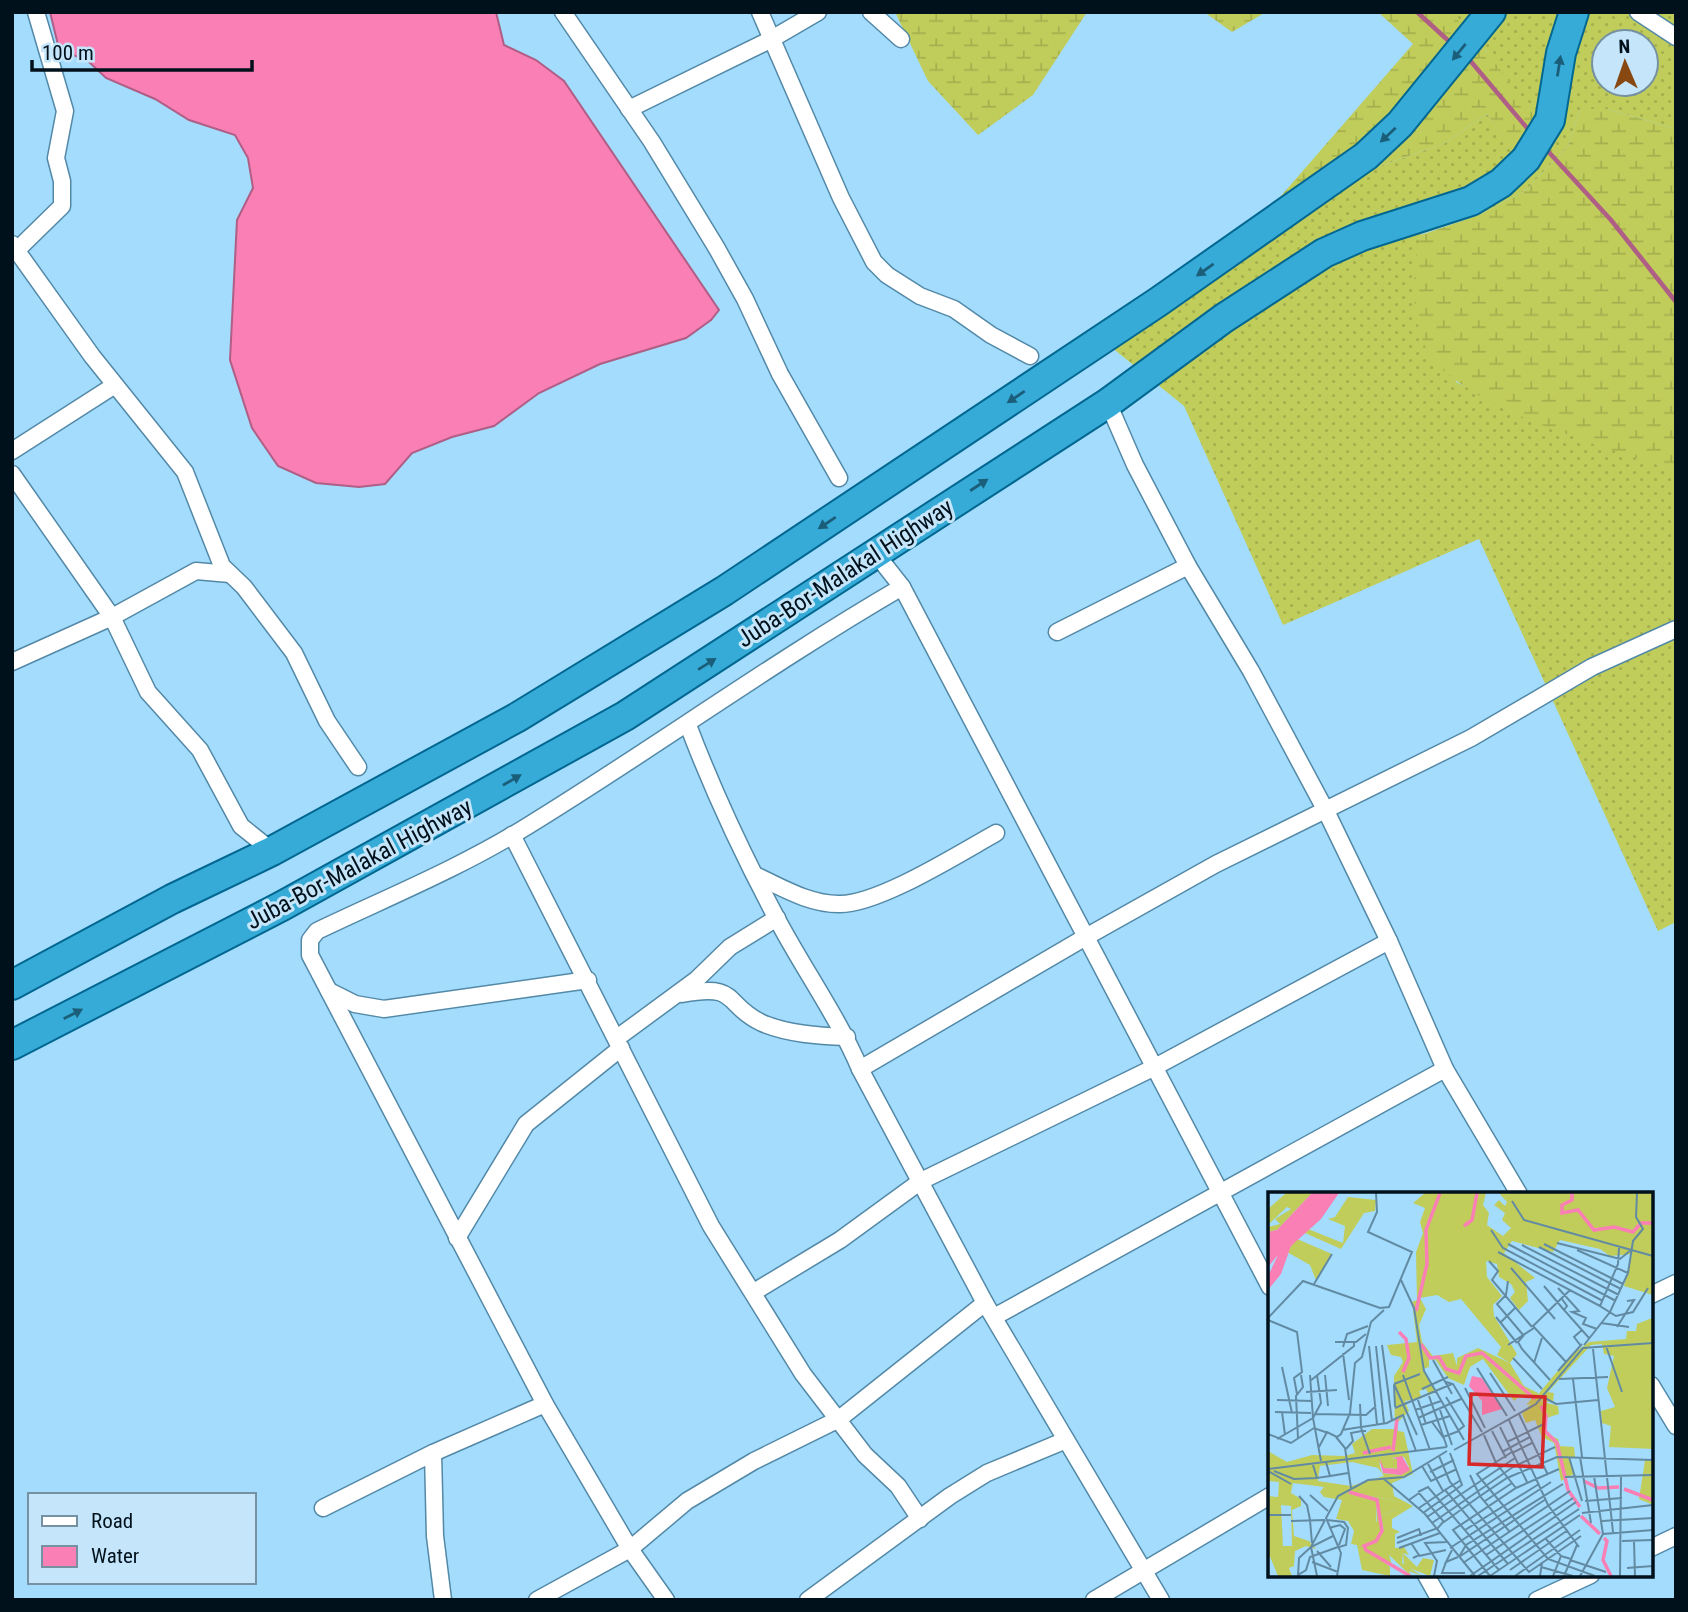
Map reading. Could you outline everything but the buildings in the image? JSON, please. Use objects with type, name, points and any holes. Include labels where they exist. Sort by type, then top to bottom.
[{"type":"highway","name":"Juba-Bor-Malakal Highway","points":[[12,1045],[282,906],[458,811],[625,716],[1108,403],[1214,326],[1324,253],[1362,236],[1471,201],[1501,183],[1527,159],[1550,120],[1561,53],[1574,12]]},
{"type":"highway","name":"Juba-Bor-Malakal Highway","points":[[12,985],[172,899],[272,851],[516,718],[724,591],[1289,212],[1366,156],[1400,124],[1487,16]]},
{"type":"street","points":[[36,12],[65,111],[56,158],[62,181],[62,206],[15,247],[115,385],[186,472],[217,557],[294,653],[327,721],[358,767]]},
{"type":"street","points":[[563,12],[652,142],[716,247],[745,299],[780,374],[839,478]]},
{"type":"street","points":[[760,12],[852,222],[874,262],[887,275],[920,296],[954,309],[991,335],[1030,356]]},
{"type":"street","points":[[629,109],[770,40],[818,12]]},
{"type":"street","points":[[871,12],[901,38]]},
{"type":"street","points":[[1638,12],[1676,37]]},
{"type":"street","points":[[12,451],[115,385]]},
{"type":"street","points":[[1108,403],[1135,465],[1188,566],[1251,671],[1326,811],[1389,941],[1445,1069],[1518,1192]]},
{"type":"street","points":[[12,474],[112,617],[148,692],[200,750],[240,825],[272,851]]},
{"type":"street","points":[[876,554],[902,587],[1084,938],[1268,1283]]},
{"type":"street","points":[[1057,632],[1188,566]]},
{"type":"street","points":[[12,662],[112,617],[197,571],[230,574]]},
{"type":"street","points":[[667,1600],[630,1549],[545,1404],[310,955],[310,940],[317,932],[512,835],[688,725],[806,643],[902,587]]},
{"type":"street","points":[[860,1069],[1216,864],[1471,738],[1592,667],[1676,629]]},
{"type":"street","points":[[688,725],[703,764],[777,918],[847,1037],[860,1069],[989,1310],[1161,1600]]},
{"type":"street","points":[[757,876],[808,900],[840,905],[918,877],[996,832]]},
{"type":"street","points":[[512,835],[588,979],[711,1226],[803,1374],[865,1455],[898,1486],[920,1519]]},
{"type":"street","points":[[457,1238],[526,1124],[673,995],[696,980],[730,947],[777,918]]},
{"type":"street","points":[[754,1292],[840,1240],[921,1181],[1153,1068],[1389,941]]},
{"type":"street","points":[[329,991],[355,1004],[384,1009],[588,979]]},
{"type":"street","points":[[673,995],[704,990],[722,992],[733,998],[749,1016],[765,1024],[797,1033],[847,1037]]},
{"type":"street","points":[[537,1600],[630,1549],[687,1501],[754,1461],[839,1419],[989,1310],[1220,1194],[1445,1069]]},
{"type":"street","points":[[1653,1294],[1676,1283]]},
{"type":"street","points":[[1653,1388],[1676,1426]]},
{"type":"street","points":[[323,1508],[433,1453],[545,1404]]},
{"type":"street","points":[[808,1600],[950,1496],[987,1474],[1066,1440]]},
{"type":"street","points":[[433,1453],[435,1536],[443,1600]]},
{"type":"street","points":[[1094,1600],[1142,1569],[1268,1497]]},
{"type":"street","points":[[1653,1547],[1676,1536]]},
{"type":"street","points":[[1427,1577],[1440,1600]]},
{"type":"street","points":[[1537,1600],[1587,1577]]},
{"type":"green space","points":[[895,12],[1087,12],[1033,95],[978,135],[928,81]]},
{"type":"green space","points":[[1204,12],[1266,12],[1232,32]]},
{"type":"green space","points":[[1378,12],[1457,12],[1454,16],[1487,52],[1537,119],[1514,152],[1487,114],[1445,143],[1274,204],[1413,44]]},
{"type":"green space","points":[[1457,12],[1676,12],[1676,129],[1607,109],[1580,109],[1568,146],[1526,190],[1479,215],[1421,234],[1456,382],[1536,422],[1676,471],[1676,922],[1658,931],[1479,539],[1283,625],[1184,406],[1095,334],[1274,204],[1445,143],[1487,114],[1514,151],[1487,52],[1453,16]]},
{"type":"green space","points":[[1580,109],[1607,109],[1676,129],[1676,471],[1577,438],[1500,406],[1467,388],[1441,368],[1425,346],[1420,333],[1414,290],[1421,235],[1479,215],[1526,190],[1568,146]]},
{"type":"water","points":[[50,12],[496,12],[504,45],[536,60],[564,81],[719,310],[711,320],[686,338],[600,364],[539,393],[494,426],[452,437],[412,453],[385,484],[359,487],[316,483],[278,466],[252,428],[230,360],[237,220],[253,188],[248,158],[235,135],[189,120],[155,99],[106,78],[88,61],[59,49]]},
{"type":"waterway","points":[[1417,12],[1453,45]]},
{"type":"waterway","points":[[1468,58],[1532,134]]},
{"type":"waterway","points":[[1545,148],[1611,220],[1676,302]]}]
